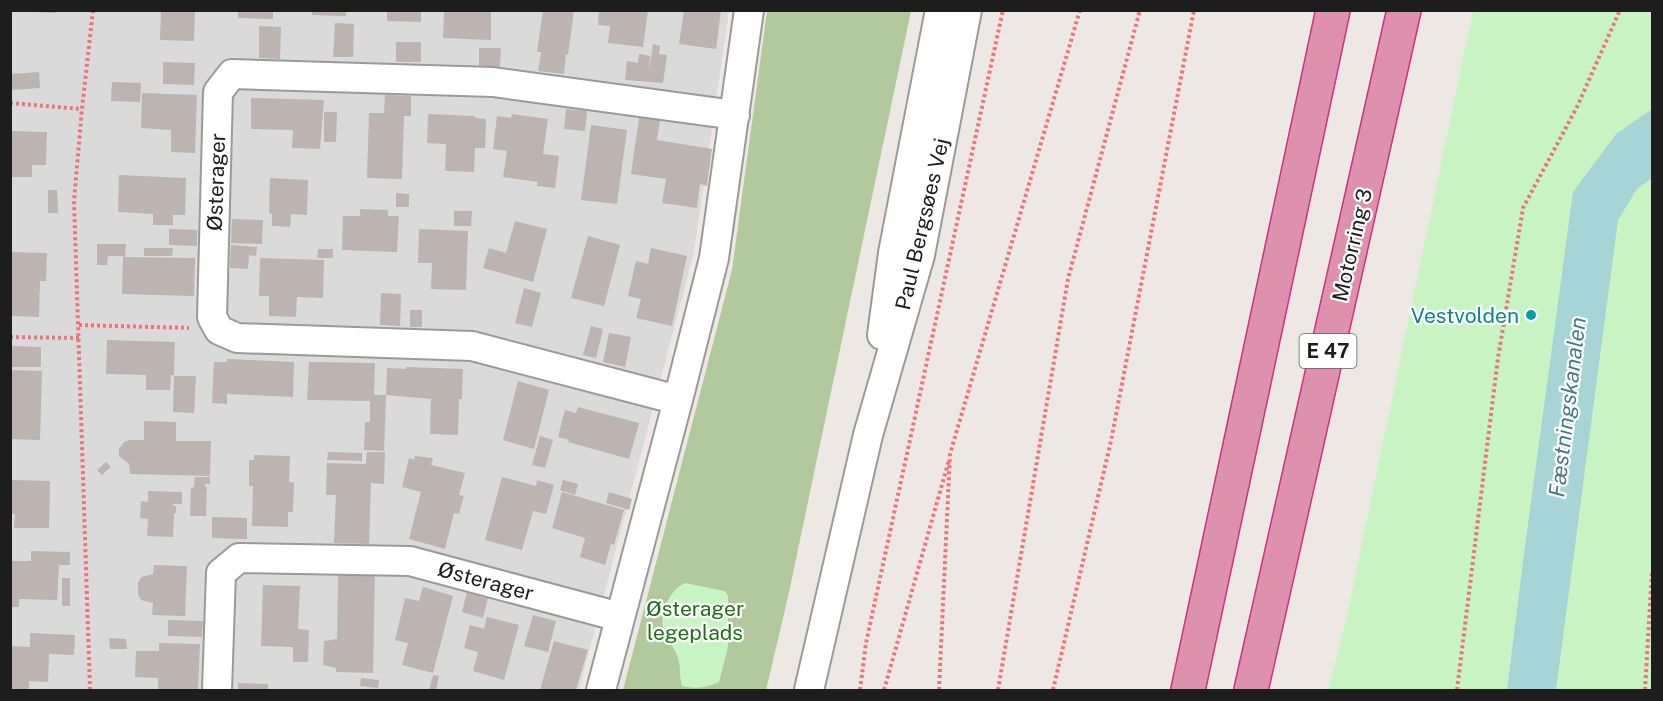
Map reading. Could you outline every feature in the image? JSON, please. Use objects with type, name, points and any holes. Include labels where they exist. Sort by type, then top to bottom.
[{"type":"highway","points":[[1188,690],[1333,10]]},
{"type":"highway","name":"Motorring 3","points":[[1251,690],[1404,10]]},
{"type":"street","points":[[601,690],[714,258],[749,10]]},
{"type":"street","name":"Paul Bergsøes Vej","points":[[868,435],[893,253],[940,10]]},
{"type":"street","name":"Paul Bergsøes Vej","points":[[809,690],[868,435],[920,255],[967,10]]},
{"type":"street","name":"Østerager","points":[[212,317],[218,92],[232,74],[493,82],[735,115]]},
{"type":"street","points":[[212,317],[219,330],[237,338],[472,346],[678,400]]},
{"type":"street","name":"Østerager","points":[[217,690],[221,573],[238,558],[410,561],[620,617]]},
{"type":"path","points":[[90,690],[74,201],[81,109],[93,10]]},
{"type":"path","points":[[860,690],[866,643],[1003,10]]},
{"type":"path","points":[[884,690],[950,454],[1080,10]]},
{"type":"path","points":[[998,690],[1068,279],[1140,10]]},
{"type":"path","points":[[1053,690],[1111,441],[1194,10]]},
{"type":"path","points":[[1457,690],[1498,358],[1523,208],[1577,107],[1620,10]]},
{"type":"path","points":[[10,103],[81,109]]},
{"type":"path","points":[[78,325],[197,328],[212,317]]},
{"type":"path","points":[[10,337],[79,338]]},
{"type":"path","points":[[939,690],[950,454]]},
{"type":"path","points":[[1645,690],[1653,572]]},
{"type":"shaded area","points":[[10,11],[729,11],[694,252],[579,690],[11,690]]},
{"type":"green space","points":[[767,11],[911,11],[788,597],[766,690],[623,690],[732,270]]},
{"type":"green space","name":"Vestvolden","points":[[1473,11],[1652,11],[1652,690],[1328,690],[1346,620]]},
{"type":"green space","name":"Østerager legeplads","points":[[685,583],[725,591],[728,596],[728,647],[719,682],[705,687],[682,686],[678,658],[663,628],[662,621],[667,602]]},
{"type":"water","name":"Fæstningskanalen","points":[[1652,109],[1652,178],[1637,189],[1618,220],[1556,690],[1507,690],[1573,192],[1616,134]]},
{"type":"building","points":[[32,10],[56,10],[56,13],[32,12]]},
{"type":"building","points":[[161,10],[195,10],[194,41],[160,40]]},
{"type":"building","points":[[238,10],[273,10],[273,19],[238,18]]},
{"type":"building","points":[[312,10],[346,10],[346,16],[312,15]]},
{"type":"building","points":[[387,10],[421,10],[421,22],[387,21]]},
{"type":"building","points":[[491,10],[491,40],[443,38],[444,11]]},
{"type":"building","points":[[543,10],[574,10],[564,74],[538,71],[541,52],[537,52]]},
{"type":"building","points":[[599,10],[648,10],[643,47],[608,43],[610,26],[598,25]]},
{"type":"building","points":[[684,10],[721,10],[716,49],[679,44]]},
{"type":"building","points":[[335,23],[354,24],[353,57],[333,57]]},
{"type":"building","points":[[259,26],[281,27],[280,59],[259,58]]},
{"type":"building","points":[[396,42],[421,42],[421,62],[396,62]]},
{"type":"building","points":[[653,44],[660,46],[659,54],[667,55],[663,83],[625,80],[627,61],[638,63],[639,54],[650,56],[649,72]]},
{"type":"building","points":[[479,48],[501,48],[500,68],[479,68]]},
{"type":"building","points":[[163,62],[195,63],[194,85],[163,84]]},
{"type":"building","points":[[39,72],[40,88],[10,90],[10,74]]},
{"type":"building","points":[[112,82],[141,83],[140,102],[111,101]]},
{"type":"building","points":[[142,93],[197,95],[195,153],[171,152],[171,130],[141,128]]},
{"type":"building","points":[[385,95],[411,96],[411,116],[404,116],[402,179],[367,178],[369,113],[384,113]]},
{"type":"building","points":[[251,98],[324,100],[320,149],[292,148],[293,130],[251,129]]},
{"type":"building","points":[[566,109],[587,111],[585,131],[564,129]]},
{"type":"building","points":[[324,112],[337,112],[336,142],[324,142]]},
{"type":"building","points":[[428,114],[475,116],[475,118],[486,119],[485,148],[475,148],[474,172],[445,171],[446,144],[427,143]]},
{"type":"building","points":[[512,114],[548,119],[543,154],[559,156],[555,188],[537,186],[538,182],[503,177],[507,151],[493,149],[497,116],[511,118]]},
{"type":"building","points":[[639,118],[660,120],[657,140],[712,149],[707,186],[700,184],[697,208],[662,203],[666,179],[631,174]]},
{"type":"building","points":[[591,125],[627,130],[617,204],[581,200]]},
{"type":"building","points":[[10,131],[47,132],[46,165],[32,165],[32,177],[10,177]]},
{"type":"building","points":[[119,175],[186,178],[185,215],[173,215],[173,225],[153,225],[153,214],[118,212]]},
{"type":"building","points":[[270,178],[308,180],[307,215],[291,214],[290,227],[272,226],[272,214],[269,213]]},
{"type":"building","points":[[48,190],[57,190],[58,213],[48,213]]},
{"type":"building","points":[[396,193],[409,194],[409,207],[396,207]]},
{"type":"building","points":[[360,209],[388,210],[388,216],[399,216],[397,252],[342,250],[343,216],[360,216]]},
{"type":"building","points":[[454,211],[472,211],[471,226],[454,226]]},
{"type":"building","points":[[232,219],[263,220],[262,244],[231,243]]},
{"type":"building","points":[[515,221],[547,229],[533,282],[483,268],[489,248],[506,253]]},
{"type":"building","points":[[169,229],[197,230],[197,246],[169,245]]},
{"type":"building","points":[[419,229],[468,231],[466,290],[431,289],[432,263],[418,263]]},
{"type":"building","points":[[588,236],[620,245],[604,306],[571,298]]},
{"type":"building","points":[[97,244],[126,244],[125,257],[195,258],[194,296],[122,294],[123,256],[108,256],[107,265],[97,265]]},
{"type":"building","points":[[231,245],[257,247],[256,256],[249,255],[248,269],[230,268]]},
{"type":"building","points":[[144,248],[173,248],[172,256],[144,256]]},
{"type":"building","points":[[651,248],[687,256],[672,326],[636,318],[641,299],[628,296],[636,261],[648,264]]},
{"type":"building","points":[[318,249],[333,249],[333,258],[317,258]]},
{"type":"building","points":[[10,252],[47,253],[46,281],[40,281],[39,317],[10,316]]},
{"type":"building","points":[[260,258],[324,260],[323,298],[297,297],[296,317],[269,316],[269,296],[259,296]]},
{"type":"building","points":[[524,288],[541,293],[532,327],[515,323]]},
{"type":"building","points":[[381,293],[401,294],[400,326],[380,325]]},
{"type":"building","points":[[410,310],[422,310],[422,327],[410,327]]},
{"type":"building","points":[[591,326],[603,329],[596,358],[583,355]]},
{"type":"building","points":[[609,333],[631,337],[625,367],[603,362]]},
{"type":"building","points":[[107,340],[175,342],[174,375],[171,375],[170,390],[146,390],[146,375],[106,374]]},
{"type":"building","points":[[11,346],[41,347],[41,367],[10,367]]},
{"type":"building","points":[[227,359],[294,362],[293,397],[227,394],[227,404],[212,403],[214,362],[227,362]]},
{"type":"building","points":[[309,362],[375,363],[374,395],[386,395],[384,451],[364,450],[365,422],[370,422],[370,401],[307,400]]},
{"type":"building","points":[[406,367],[463,369],[458,435],[430,434],[431,399],[386,395],[387,368],[406,369]]},
{"type":"building","points":[[10,370],[42,371],[40,440],[10,439]]},
{"type":"building","points":[[174,376],[196,376],[194,413],[173,412]]},
{"type":"building","points":[[518,381],[549,390],[534,449],[503,440]]},
{"type":"building","points":[[578,407],[639,423],[629,459],[568,442],[569,440],[558,437],[565,410],[576,413]]},
{"type":"building","points":[[144,421],[176,422],[176,441],[211,441],[210,476],[130,474],[129,464],[119,456],[119,449],[124,442],[144,440]]},
{"type":"building","points":[[540,436],[553,440],[545,468],[532,465]]},
{"type":"building","points":[[328,452],[362,453],[362,461],[327,460]]},
{"type":"building","points":[[367,452],[385,452],[384,484],[371,483],[369,544],[334,543],[336,495],[326,495],[327,463],[366,464]]},
{"type":"building","points":[[254,455],[290,456],[289,482],[294,482],[293,512],[288,512],[288,527],[252,526],[253,486],[249,486],[249,460],[254,460]]},
{"type":"building","points":[[415,456],[433,458],[431,465],[465,473],[459,495],[464,496],[459,514],[454,513],[445,549],[409,539],[421,492],[402,487],[409,458],[414,460]]},
{"type":"building","points":[[106,462],[111,467],[102,475],[97,470]]},
{"type":"building","points":[[195,477],[210,477],[210,484],[205,484],[207,487],[206,516],[190,516],[191,488],[194,487]]},
{"type":"building","points":[[502,477],[536,486],[537,480],[554,485],[546,514],[533,511],[522,550],[485,540]]},
{"type":"building","points":[[10,480],[50,481],[49,528],[14,528],[15,514],[10,514]]},
{"type":"building","points":[[563,480],[578,484],[575,495],[560,490]]},
{"type":"building","points":[[148,491],[182,492],[182,504],[173,504],[176,506],[176,513],[174,513],[173,537],[147,536],[148,519],[140,518],[141,501],[148,502]]},
{"type":"building","points":[[562,492],[624,510],[614,545],[611,544],[605,565],[580,557],[585,538],[552,528]]},
{"type":"building","points":[[609,492],[632,499],[629,510],[606,503]]},
{"type":"building","points":[[212,517],[247,518],[247,539],[212,538]]},
{"type":"building","points":[[31,551],[70,552],[70,565],[59,565],[57,600],[19,599],[19,607],[10,607],[10,561],[31,561]]},
{"type":"building","points":[[154,565],[187,566],[185,616],[152,615],[153,603],[141,600],[138,594],[138,583],[141,577],[153,574]]},
{"type":"building","points":[[338,575],[375,575],[373,673],[336,672],[336,668],[323,665],[324,641],[337,639]]},
{"type":"building","points":[[62,578],[70,578],[70,606],[62,606]]},
{"type":"building","points":[[263,585],[300,586],[298,629],[309,630],[308,662],[293,662],[293,647],[261,646]]},
{"type":"building","points":[[423,587],[453,596],[433,673],[402,665],[408,643],[395,640],[405,598],[419,601]]},
{"type":"building","points":[[467,592],[488,598],[483,618],[462,612]]},
{"type":"building","points":[[533,615],[556,621],[548,652],[524,646]]},
{"type":"building","points":[[487,617],[519,625],[504,680],[473,671],[478,652],[464,648],[470,625],[484,629]]},
{"type":"building","points":[[168,620],[203,621],[202,637],[168,636]]},
{"type":"building","points":[[30,633],[75,635],[74,655],[49,654],[48,682],[29,681],[29,690],[10,690],[10,646],[30,647]]},
{"type":"building","points":[[109,638],[126,639],[127,649],[110,649]]},
{"type":"building","points":[[554,641],[588,650],[576,690],[540,690]]},
{"type":"building","points":[[159,643],[200,644],[198,690],[158,690],[158,678],[135,677],[136,651],[159,651]]},
{"type":"building","points":[[433,675],[439,676],[436,690],[429,690]]},
{"type":"building","points":[[361,678],[379,680],[378,688],[360,686]]},
{"type":"building","points":[[238,683],[268,684],[268,690],[238,690]]},
{"type":"place","name":"Vestvolden","points":[[1531,315]]}]
